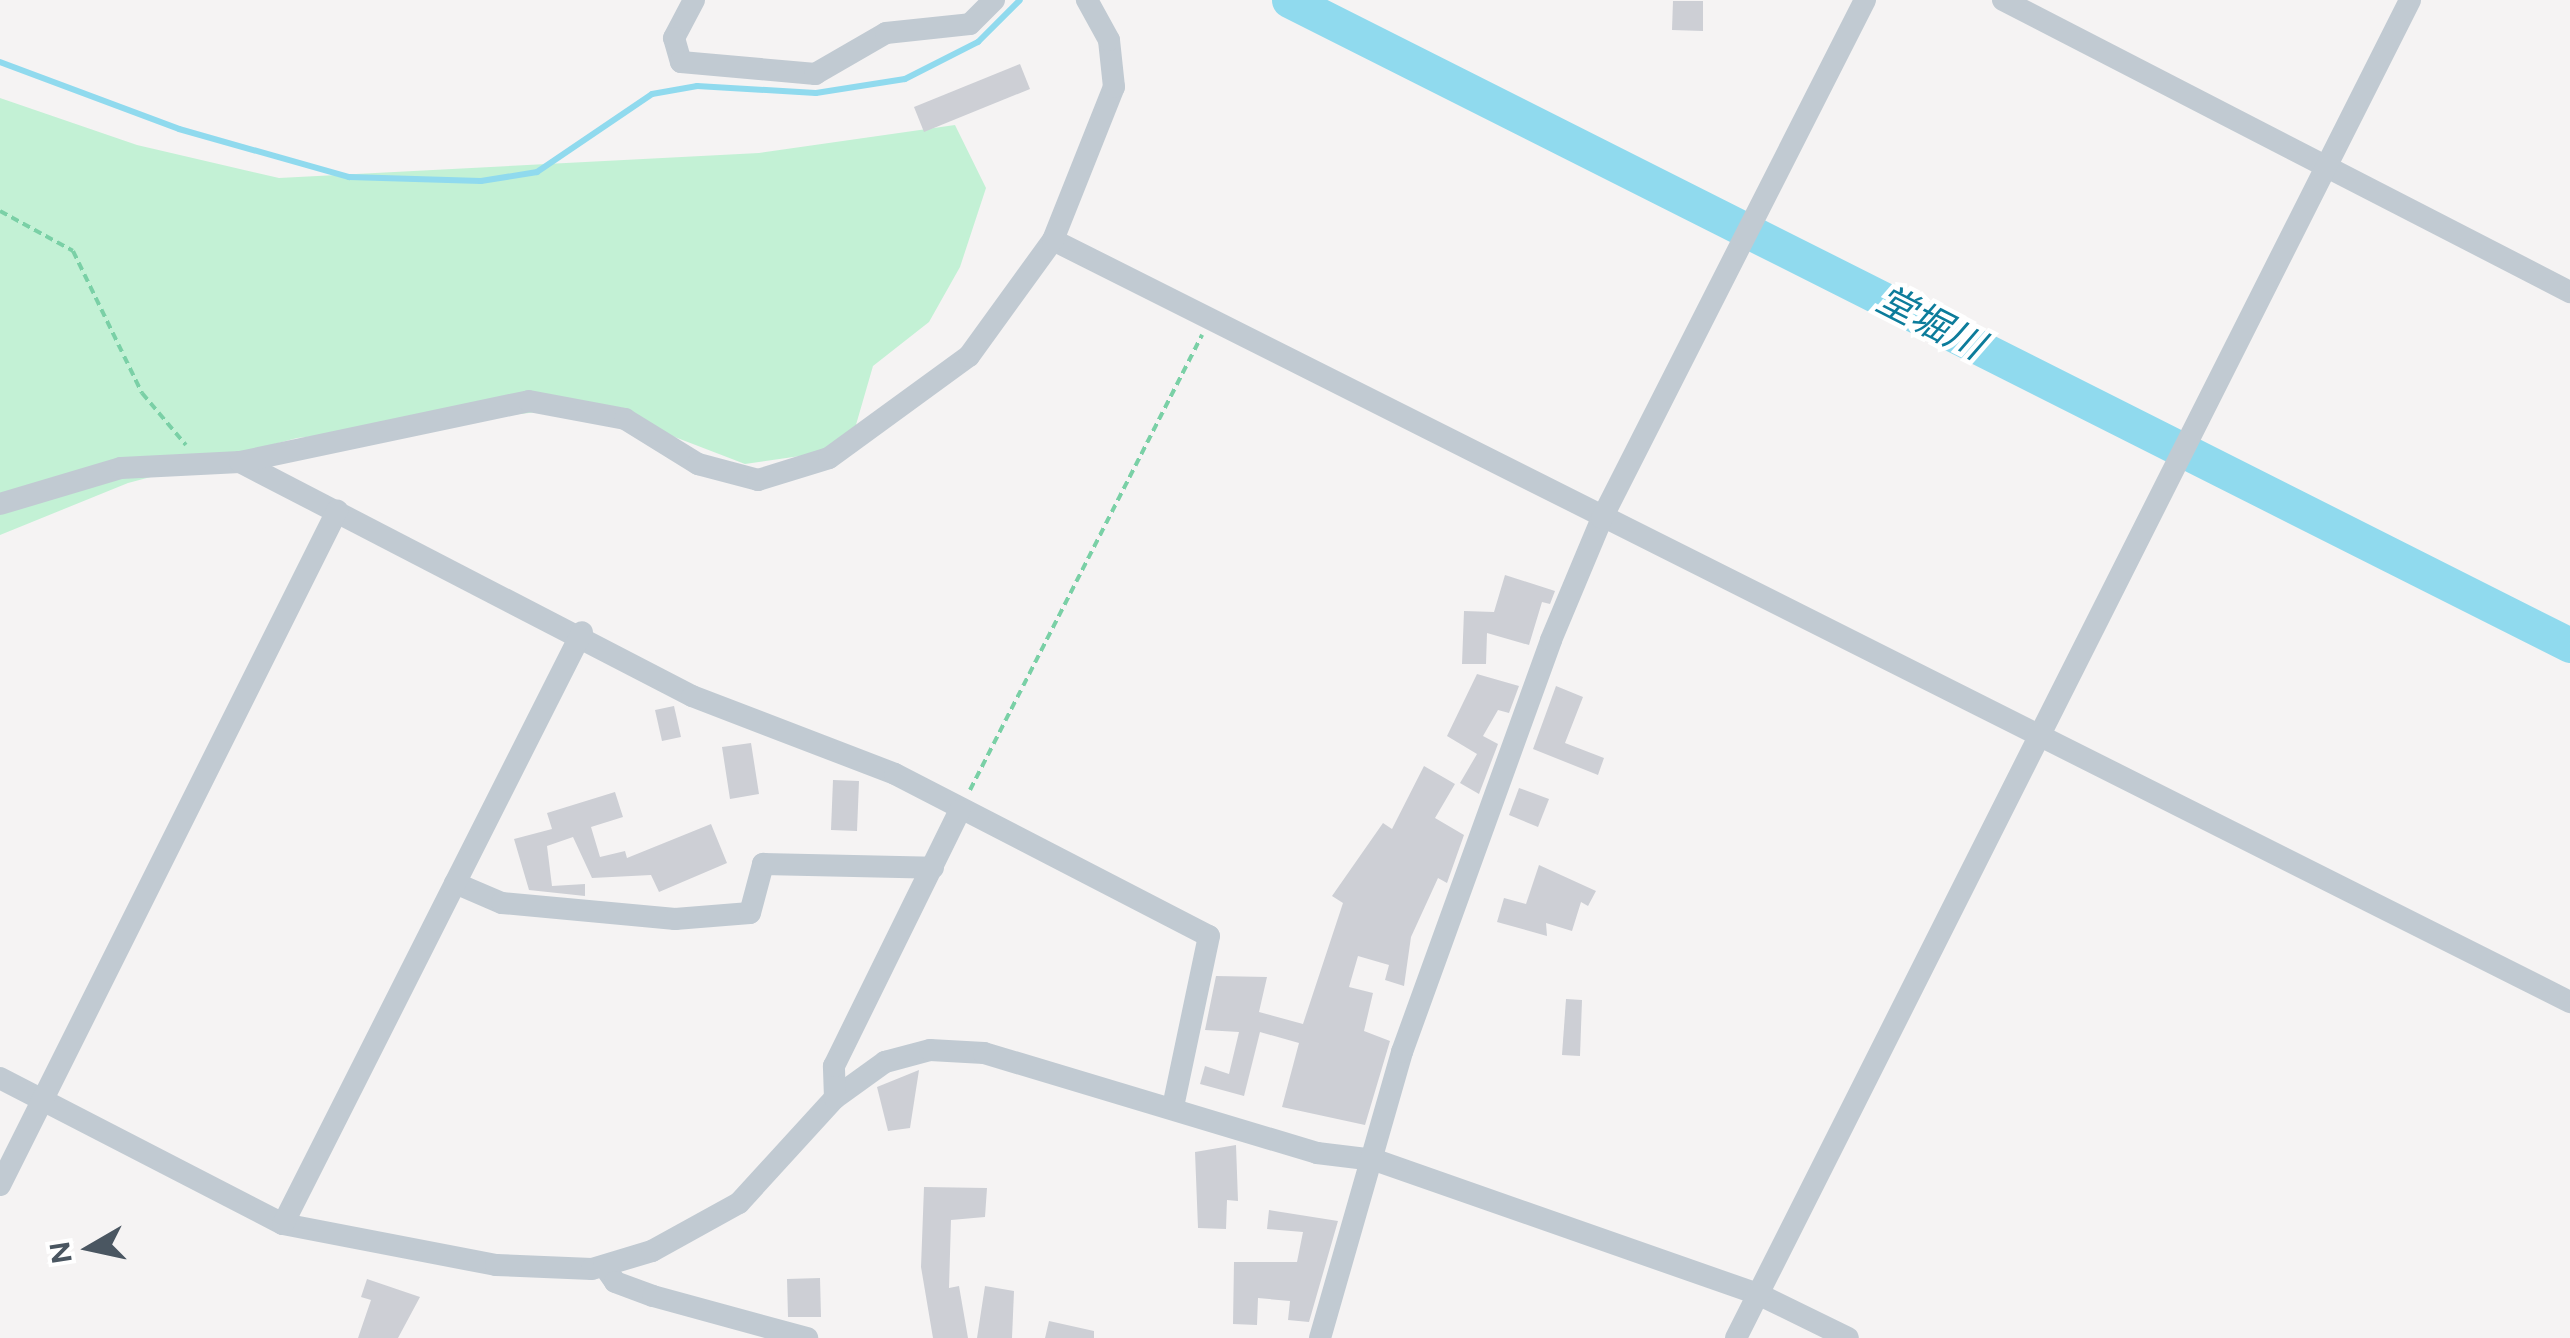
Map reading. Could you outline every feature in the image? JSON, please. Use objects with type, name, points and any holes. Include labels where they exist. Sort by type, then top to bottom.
[{"type":"street","points":[[694,0],[674,38],[681,62],[815,74],[886,32],[970,24],[994,0]]},
{"type":"street","points":[[0,504],[121,468],[240,462],[529,400],[625,419],[698,464],[758,480],[829,458],[952,371],[1053,240],[1114,87],[1109,40],[1087,0]]},
{"type":"street","points":[[1320,1338],[1375,1160],[1402,1052],[1602,518],[1865,0]]},
{"type":"street","points":[[2002,0],[2570,292]]},
{"type":"street","points":[[1736,1338],[2410,0]]},
{"type":"street","points":[[1053,240],[2570,1002]]},
{"type":"street","points":[[240,462],[582,632],[692,696],[895,774],[1209,936],[1173,1107]]},
{"type":"street","points":[[0,1185],[337,511]]},
{"type":"street","points":[[283,1224],[582,632]]},
{"type":"street","points":[[835,1098],[834,1066],[960,810]]},
{"type":"street","points":[[455,884],[502,904],[675,919],[750,913],[763,864],[934,868]]},
{"type":"street","points":[[0,1078],[283,1224],[496,1266],[604,1266],[739,1204],[835,1098],[897,1056],[930,1050],[984,1054],[1173,1107],[1317,1153],[1375,1160],[1758,1294],[1848,1338]]},
{"type":"street","points":[[604,1266],[615,1282],[654,1296],[808,1338]]},
{"type":"path","points":[[0,211],[73,251],[142,394],[199,457]]},
{"type":"path","points":[[960,810],[1211,318]]},
{"type":"green space","points":[[0,98],[137,145],[279,178],[759,153],[955,125],[986,188],[960,267],[929,322],[873,366],[849,449],[745,464],[594,406],[297,438],[128,483],[0,535]]},
{"type":"building","points":[[1673,1],[1703,1],[1703,31],[1672,30]]},
{"type":"building","points":[[1020,64],[1030,89],[924,132],[914,107]]},
{"type":"building","points":[[1505,575],[1555,591],[1550,604],[1542,602],[1529,645],[1487,633],[1486,664],[1462,664],[1464,611],[1494,612]]},
{"type":"building","points":[[1477,674],[1519,686],[1509,713],[1498,710],[1483,736],[1498,744],[1479,794],[1460,783],[1477,754],[1447,736]]},
{"type":"building","points":[[1556,686],[1583,697],[1565,743],[1604,758],[1598,775],[1533,749]]},
{"type":"building","points":[[674,706],[681,737],[662,741],[655,710]]},
{"type":"building","points":[[751,743],[759,794],[730,799],[722,747]]},
{"type":"building","points":[[1424,766],[1455,784],[1435,818],[1464,835],[1447,883],[1438,878],[1411,937],[1404,986],[1385,980],[1389,965],[1358,956],[1349,987],[1373,993],[1364,1031],[1390,1041],[1365,1125],[1282,1107],[1299,1043],[1260,1032],[1244,1096],[1200,1084],[1205,1066],[1229,1074],[1239,1032],[1205,1030],[1216,976],[1267,977],[1259,1012],[1303,1024],[1343,903],[1332,896],[1383,823],[1392,829]]},
{"type":"building","points":[[833,780],[859,781],[857,831],[831,830]]},
{"type":"building","points":[[1519,788],[1549,799],[1538,827],[1509,815]]},
{"type":"building","points":[[615,792],[623,817],[591,827],[600,857],[625,851],[627,858],[711,824],[727,863],[659,892],[651,875],[592,878],[573,837],[547,846],[552,886],[585,884],[585,896],[529,890],[514,839],[552,829],[547,813]]},
{"type":"building","points":[[1539,865],[1596,891],[1588,906],[1581,902],[1572,931],[1546,923],[1547,936],[1497,922],[1504,898],[1526,904]]},
{"type":"building","points":[[1566,999],[1582,1000],[1580,1056],[1562,1055]]},
{"type":"building","points":[[919,1070],[910,1128],[888,1131],[877,1087]]},
{"type":"building","points":[[1236,1145],[1238,1201],[1227,1200],[1226,1229],[1198,1228],[1195,1152]]},
{"type":"building","points":[[924,1187],[987,1188],[985,1217],[951,1220],[949,1288],[959,1286],[968,1338],[933,1338],[921,1267]]},
{"type":"building","points":[[1269,1210],[1338,1221],[1309,1322],[1288,1320],[1290,1301],[1258,1298],[1257,1325],[1233,1324],[1234,1262],[1297,1262],[1303,1232],[1267,1229]]},
{"type":"building","points":[[820,1278],[821,1317],[788,1317],[787,1279]]},
{"type":"building","points":[[367,1279],[420,1297],[398,1338],[358,1338],[371,1300],[361,1297]]},
{"type":"building","points":[[985,1286],[1014,1291],[1012,1338],[977,1338]]},
{"type":"building","points":[[1049,1321],[1094,1331],[1094,1338],[1045,1338]]},
{"type":"waterway","points":[[0,62],[179,129],[349,177],[481,181],[537,172],[652,94],[697,86],[816,93],[905,79],[978,42],[1020,0]]},
{"type":"waterway","name":"堂堀川","points":[[1289,0],[2570,645]]}]
